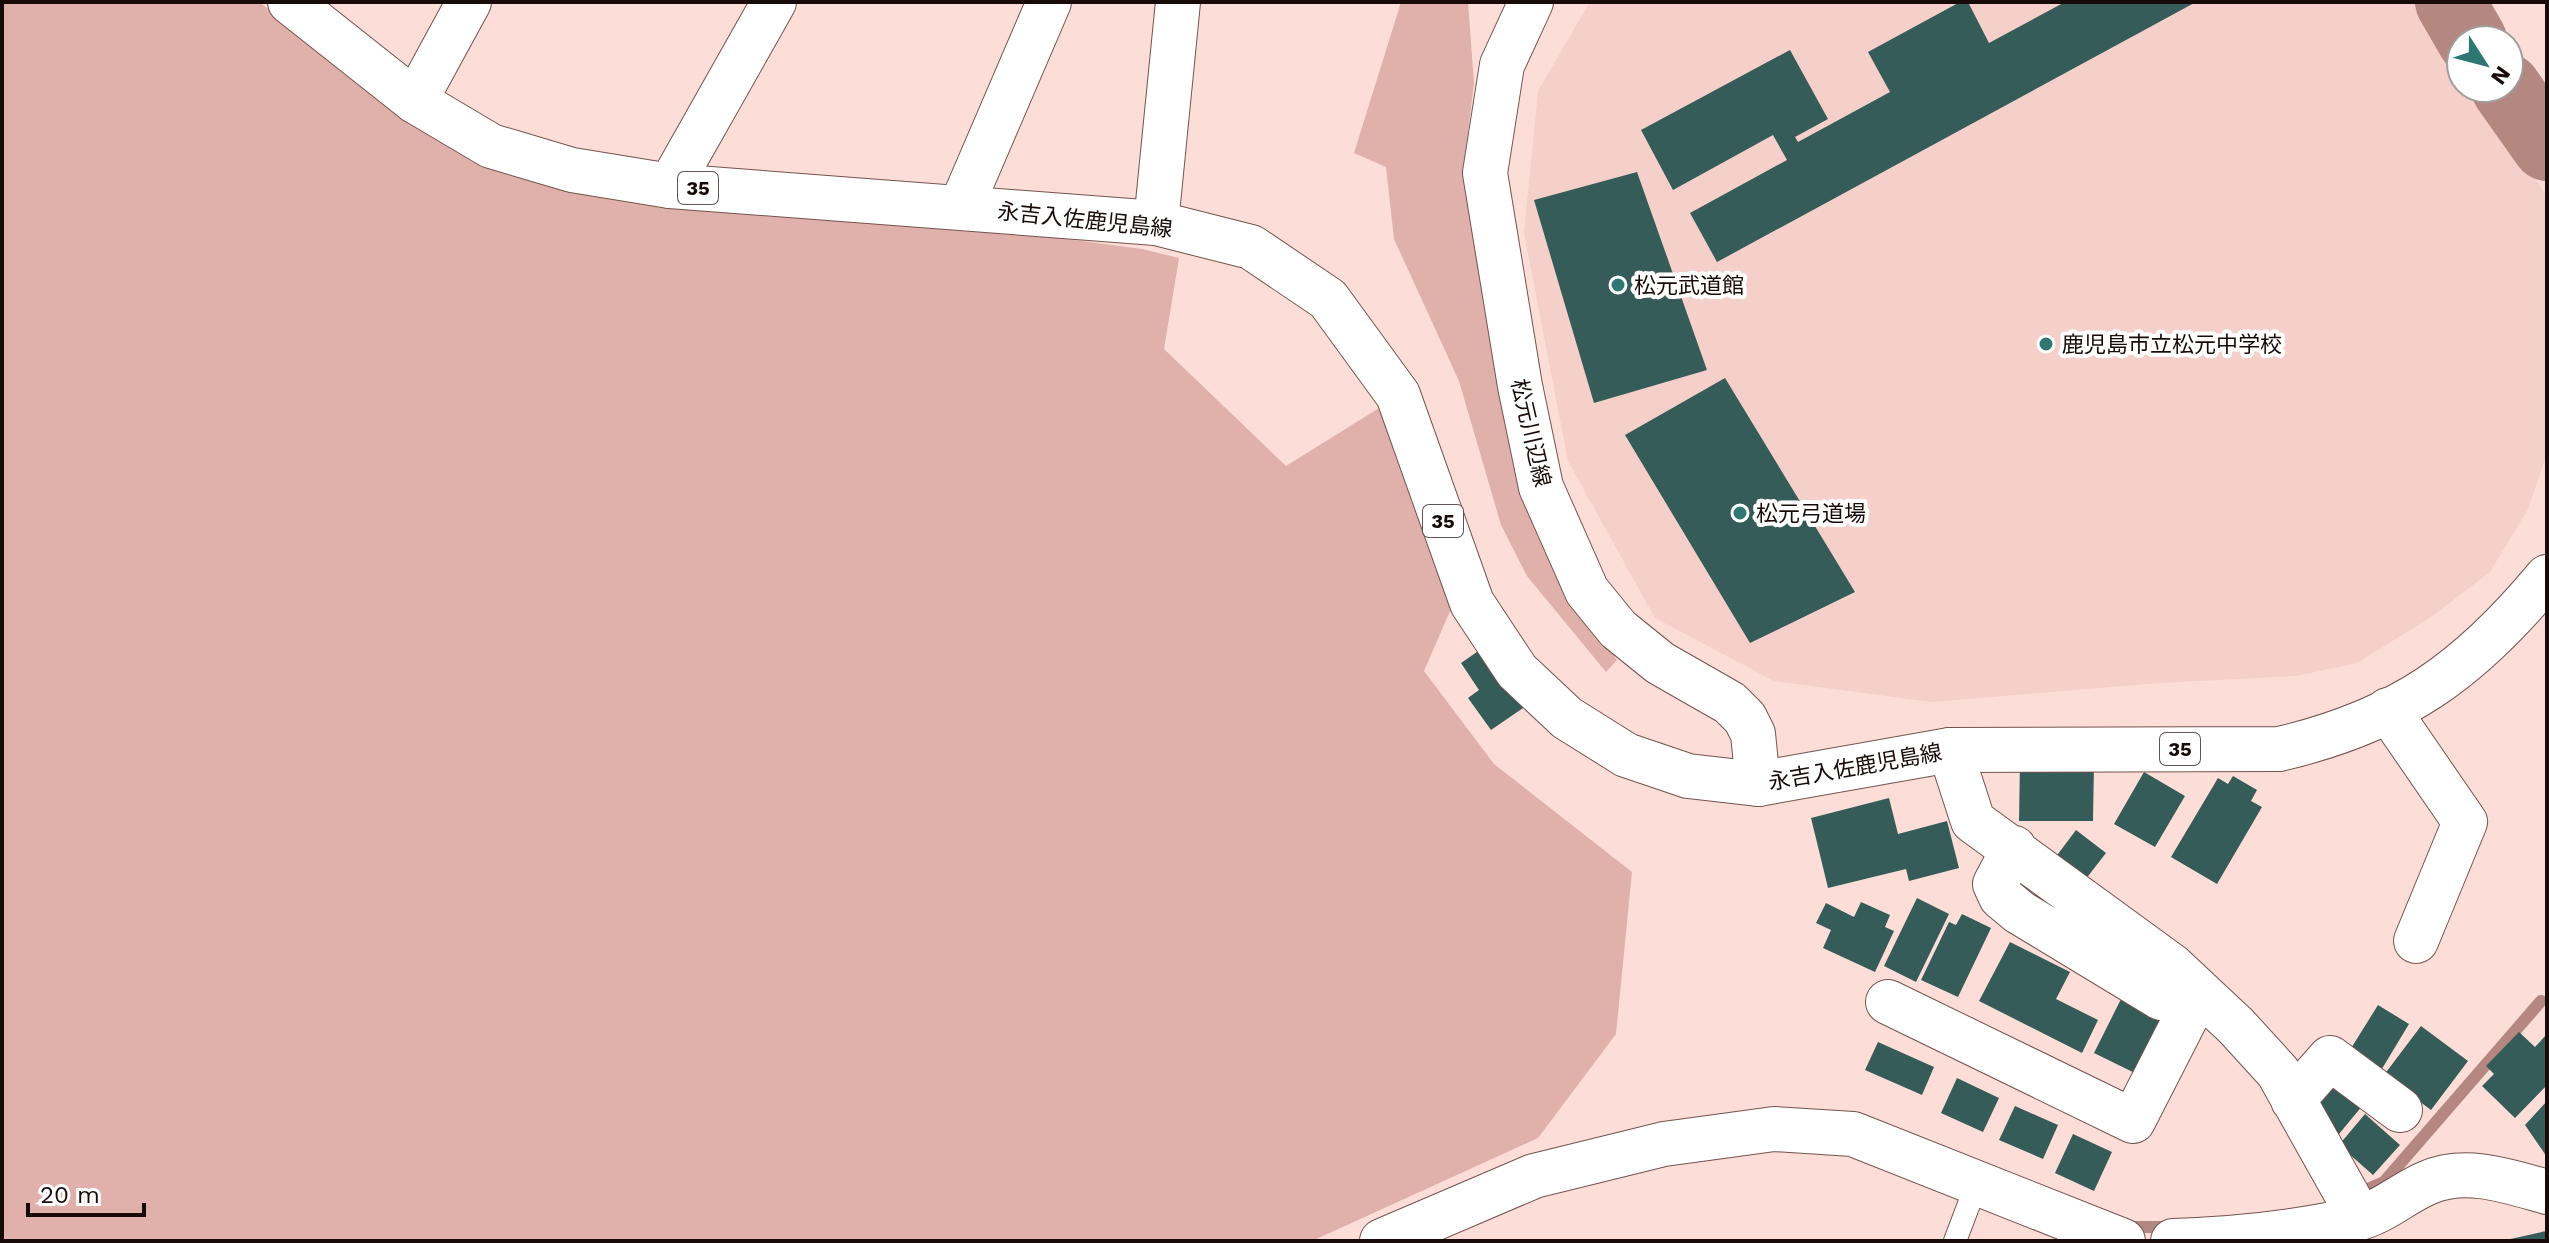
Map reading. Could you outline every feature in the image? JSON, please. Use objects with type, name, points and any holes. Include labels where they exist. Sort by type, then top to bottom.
[{"type":"main road","name":"永吉入佐鹿児島線","points":[[290,2],[415,101],[491,146],[572,170],[670,186],[1156,223],[1251,247],[1328,299],[1398,395],[1472,603],[1517,671],[1567,718],[1626,755],[1688,776],[1758,784],[1950,750],[2279,749],[2329,738],[2440,683],[2494,638],[2547,577]]},
{"type":"main road","points":[[415,101],[469,2]]},
{"type":"main road","points":[[670,186],[774,2]]},
{"type":"main road","points":[[1156,223],[1178,2]]},
{"type":"main road","name":"松元川辺線","points":[[1531,2],[1502,65],[1485,173],[1520,386],[1541,487],[1587,591],[1618,629],[1660,663],[1730,703],[1745,718],[1753,734],[1758,784]]},
{"type":"main road","points":[[961,207],[1041,5]]},
{"type":"main road","points":[[2388,710],[2465,822],[2416,941]]},
{"type":"main road","points":[[1888,1002],[2133,1121],[2180,995],[2172,966],[1973,821],[1950,750]]},
{"type":"main road","points":[[2180,995],[2278,1072],[2293,1100],[2377,1222]]},
{"type":"main road","points":[[2293,1100],[2330,1058],[2400,1110]]},
{"type":"main road","points":[[1382,1241],[1534,1176],[1664,1144],[1774,1129],[1853,1134],[2123,1241]]},
{"type":"main road","points":[[2173,1241],[2229,1239],[2377,1222],[2428,1182],[2454,1175],[2492,1177],[2547,1192]]},
{"type":"lane","points":[[1955,1241],[1977,1183]]},
{"type":"shaded area","points":[[2,2],[259,2],[472,162],[606,198],[878,214],[1142,249],[1179,258],[1164,349],[1286,466],[1384,405],[1464,579],[1424,671],[1494,764],[1632,872],[1616,1034],[1538,1138],[1312,1241],[2,1241]]},
{"type":"shaded area","points":[[1401,2],[1468,2],[1474,83],[1463,174],[1489,303],[1566,585],[1617,660],[1606,672],[1527,576],[1501,525],[1459,381],[1394,239],[1386,167],[1354,153]]},
{"type":"shaded area","name":"鹿児島市立松元中学校","points":[[1590,2],[2418,2],[2445,43],[2445,104],[2486,104],[2547,197],[2547,454],[2528,509],[2490,572],[2431,617],[2357,663],[2296,676],[2160,683],[1931,702],[1774,681],[1655,618],[1568,461],[1524,233],[1538,91]]},
{"type":"building","points":[[1960,2],[1968,2],[1989,43],[2065,2],[2196,2],[1717,262],[1690,213],[1787,160],[1773,135],[1673,190],[1641,130],[1790,50],[1828,119],[1795,137],[1798,142],[1890,92],[1868,52]]},
{"type":"building","name":"松元武道館","points":[[1637,172],[1707,370],[1594,403],[1534,200]]},
{"type":"building","name":"松元弓道場","points":[[1725,378],[1855,592],[1750,643],[1625,435]]},
{"type":"building","points":[[1487,645],[1529,704],[1491,730],[1468,698],[1479,690],[1461,663]]},
{"type":"building","points":[[2020,762],[2094,762],[2093,821],[2019,821]]},
{"type":"building","points":[[2144,772],[2185,796],[2155,847],[2114,824]]},
{"type":"building","points":[[2233,776],[2257,790],[2251,801],[2262,807],[2217,884],[2171,857],[2218,778],[2228,784]]},
{"type":"building","points":[[1889,798],[1898,834],[1947,821],[1959,868],[1909,881],[1906,869],[1828,888],[1811,818]]},
{"type":"building","points":[[2076,830],[2106,853],[2085,880],[2055,858]]},
{"type":"building","points":[[1917,898],[1949,914],[1916,982],[1884,966]]},
{"type":"building","points":[[1861,902],[1890,915],[1885,927],[1894,931],[1875,972],[1823,948],[1831,930],[1816,923],[1826,903],[1854,917]]},
{"type":"building","points":[[1962,914],[1991,928],[1958,997],[1921,980],[1949,922],[1956,925]]},
{"type":"building","points":[[2010,942],[2070,972],[2056,999],[2098,1020],[2082,1053],[1979,1001]]},
{"type":"building","points":[[2121,999],[2172,1024],[2145,1078],[2094,1053]]},
{"type":"building","points":[[2378,1005],[2409,1024],[2377,1077],[2345,1058]]},
{"type":"building","points":[[2421,1026],[2468,1061],[2431,1110],[2384,1075]]},
{"type":"building","points":[[2519,1032],[2535,1047],[2547,1034],[2547,1085],[2515,1118],[2482,1086],[2494,1074],[2486,1066]]},
{"type":"building","points":[[1878,1042],[1934,1067],[1922,1095],[1865,1070]]},
{"type":"building","points":[[1957,1078],[1999,1098],[1983,1132],[1941,1113]]},
{"type":"building","points":[[2333,1080],[2363,1105],[2339,1134],[2309,1109]]},
{"type":"building","points":[[2547,1101],[2547,1157],[2525,1125]]},
{"type":"building","points":[[2015,1106],[2058,1125],[2043,1159],[1999,1140]]},
{"type":"building","points":[[2365,1114],[2400,1145],[2373,1175],[2339,1145]]},
{"type":"building","points":[[2073,1134],[2112,1152],[2094,1191],[2055,1173]]},
{"type":"building","points":[[2546,1231],[2547,1241],[2506,1241],[2506,1240]]},
{"type":"waterway","points":[[2450,2],[2463,24]]},
{"type":"waterway","points":[[2517,104],[2547,146]]},
{"type":"waterway","points":[[2368,1189],[2384,1182],[2541,1001]]},
{"type":"waterway","points":[[2127,1227],[2173,1227]]},
{"type":"place","name":"松元武道館","points":[[1618,285]]},
{"type":"place","name":"鹿児島市立松元中学校","points":[[2046,344]]},
{"type":"place","name":"松元弓道場","points":[[1740,513]]}]
